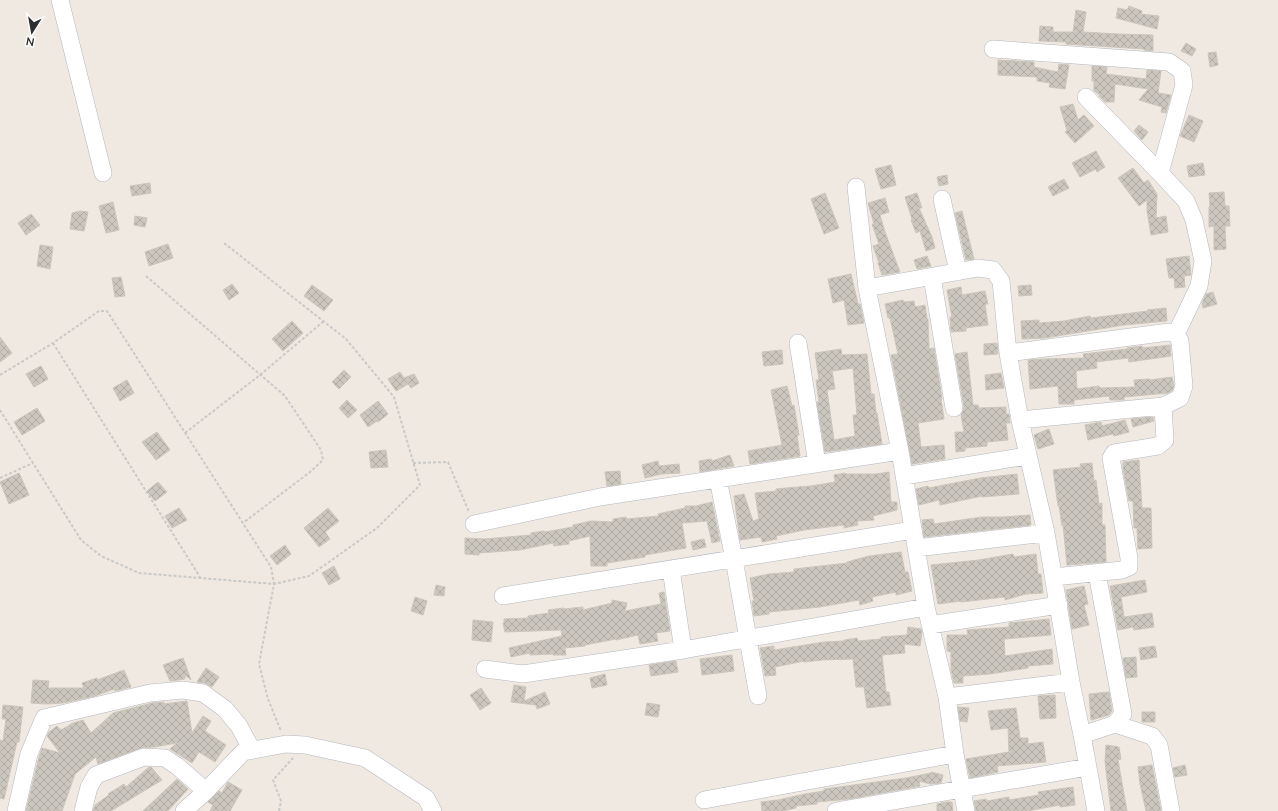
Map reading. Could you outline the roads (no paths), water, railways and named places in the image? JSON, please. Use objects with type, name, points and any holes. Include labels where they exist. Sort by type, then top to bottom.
[{"type":"street","points":[[60,0],[103,173]]},
{"type":"street","points":[[992,49],[1168,62],[1182,72],[1184,85],[1160,173]]},
{"type":"street","points":[[1086,97],[1186,201],[1194,220],[1203,261],[1199,286],[1176,334]]},
{"type":"street","points":[[856,187],[867,288],[900,451],[926,607],[947,697],[955,754],[966,811]]},
{"type":"street","points":[[942,199],[958,272]]},
{"type":"street","points":[[867,288],[978,268],[993,270],[1001,281],[1008,353],[1020,420],[1027,456],[1046,533],[1071,682],[1096,811]]},
{"type":"street","points":[[932,276],[954,408]]},
{"type":"street","points":[[1008,353],[1169,332],[1176,334],[1180,341],[1184,386],[1180,398],[1162,406],[1020,420]]},
{"type":"street","points":[[798,343],[817,464]]},
{"type":"street","points":[[1054,577],[1122,570],[1129,567],[1129,558],[1111,458],[1114,453],[1158,446],[1166,440],[1162,406]]},
{"type":"street","points":[[474,524],[600,497],[900,451]]},
{"type":"street","points":[[904,476],[1027,456]]},
{"type":"street","points":[[718,479],[734,559],[758,696]]},
{"type":"street","points":[[503,596],[913,530]]},
{"type":"street","points":[[916,548],[1046,533]]},
{"type":"street","points":[[671,569],[683,650]]},
{"type":"street","points":[[1082,735],[1115,724],[1123,714],[1097,573]]},
{"type":"street","points":[[930,625],[1059,605]]},
{"type":"street","points":[[485,669],[523,674],[683,650],[926,607]]},
{"type":"street","points":[[947,697],[1071,682]]},
{"type":"street","points":[[16,811],[29,754],[44,718],[150,693],[183,690],[203,693],[224,709],[239,726],[252,750]]},
{"type":"street","points":[[1115,724],[1152,736],[1159,745],[1171,811]]},
{"type":"street","points":[[184,811],[206,791],[243,752],[286,744],[304,745],[365,758],[426,798],[433,811]]},
{"type":"street","points":[[704,800],[955,754]]},
{"type":"street","points":[[83,811],[89,787],[96,775],[144,756],[164,758],[177,766],[206,791]]},
{"type":"street","points":[[836,811],[1088,768]]}]
